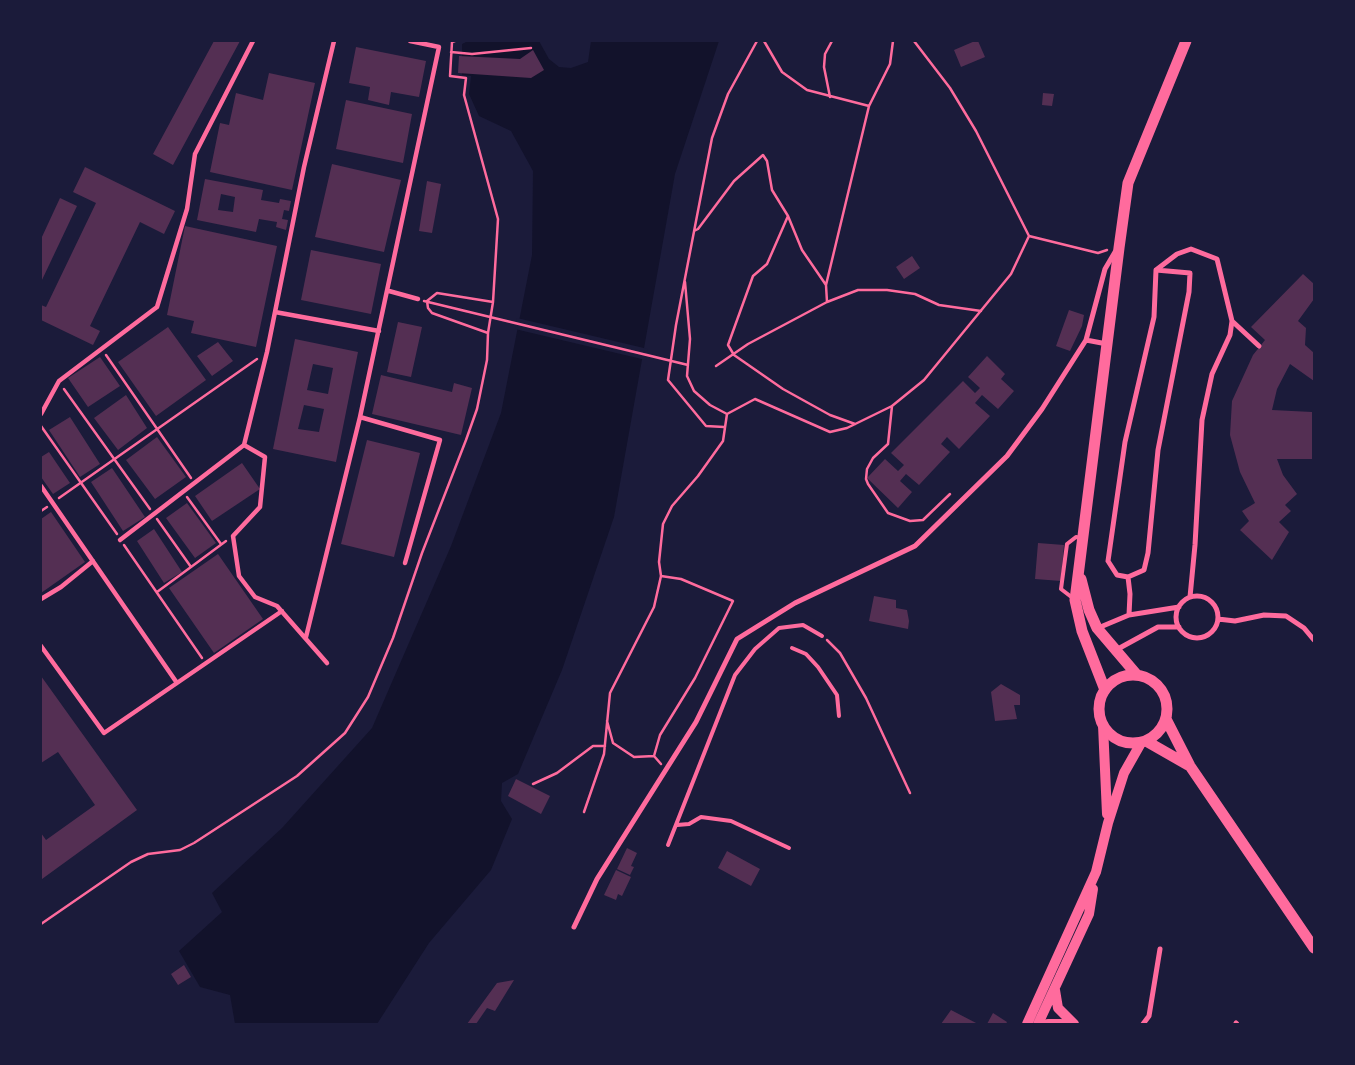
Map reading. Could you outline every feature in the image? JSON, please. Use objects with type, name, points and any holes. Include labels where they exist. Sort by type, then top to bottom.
[{"type":"main road","points":[[1105,690],[1082,631],[1075,600],[1080,574],[1118,248],[1128,184],[1186,41]]},
{"type":"main road","points":[[1080,574],[1089,610],[1097,628],[1137,675],[1155,683],[1162,690],[1166,699],[1166,719],[1190,766],[1314,948]]},
{"type":"main road","points":[[1108,823],[1103,725],[1099,707],[1105,690],[1119,678],[1137,675]]},
{"type":"main road","points":[[1038,1024],[1089,914],[1096,872],[1108,823],[1124,773],[1144,742],[1158,732],[1166,719]]},
{"type":"main road","points":[[1103,725],[1115,738],[1123,742],[1144,742],[1190,766]]},
{"type":"main road","points":[[1027,1024],[1096,872]]},
{"type":"main road","points":[[1055,988],[1058,1008],[1074,1024]]},
{"type":"main road","points":[[1048,1024],[1061,1024]]},
{"type":"street","points":[[41,414],[59,381],[157,307],[187,208],[195,154],[253,41]]},
{"type":"street","points":[[120,540],[244,446],[267,352],[304,167],[334,41]]},
{"type":"street","points":[[306,637],[389,291],[439,47],[410,41]]},
{"type":"street","points":[[574,927],[597,879],[696,722],[738,639],[794,603],[915,546],[1007,456],[1042,409],[1086,340],[1105,269],[1118,248]]},
{"type":"street","points":[[1156,270],[1177,254],[1191,249],[1216,259],[1232,321],[1230,335],[1212,374],[1202,420],[1190,597]]},
{"type":"street","points":[[1156,270],[1190,274],[1189,292],[1158,450],[1146,562],[1144,570],[1128,577],[1117,575],[1108,561],[1125,442],[1154,317],[1156,270]]},
{"type":"street","points":[[389,291],[418,299]]},
{"type":"street","points":[[275,312],[379,331]]},
{"type":"street","points":[[1232,321],[1259,346]]},
{"type":"street","points":[[1086,340],[1107,344]]},
{"type":"street","points":[[360,418],[440,440],[405,563]]},
{"type":"street","points":[[244,446],[265,457],[260,507],[233,536],[239,576],[255,597],[277,606],[327,662]]},
{"type":"street","points":[[41,486],[177,683]]},
{"type":"street","points":[[41,599],[93,561]]},
{"type":"street","points":[[1128,577],[1130,594],[1128,615]]},
{"type":"street","points":[[1097,628],[1128,615],[1179,607],[1190,597],[1197,596],[1210,600],[1215,605],[1218,619],[1213,631],[1201,638],[1188,636],[1179,627],[1176,620],[1179,607]]},
{"type":"street","points":[[41,646],[104,733],[282,611]]},
{"type":"street","points":[[1218,619],[1235,621],[1264,615],[1286,616],[1304,628],[1314,640]]},
{"type":"street","points":[[1116,650],[1158,627],[1179,627]]},
{"type":"street","points":[[1143,1024],[1149,1016],[1160,949]]},
{"type":"lane","points":[[1075,600],[1062,589],[1067,544],[1076,537],[1083,538]]},
{"type":"lane","points":[[668,845],[735,675],[750,655],[779,628],[803,625],[822,636]]},
{"type":"lane","points":[[792,648],[806,654],[818,667],[837,695],[839,716]]},
{"type":"lane","points":[[677,825],[688,824],[701,817],[732,821],[789,848]]},
{"type":"path","points":[[41,924],[131,862],[148,854],[180,850],[244,812],[297,776],[345,733],[368,697],[393,638],[422,553],[466,440],[477,409],[483,380],[493,302],[498,219],[464,95],[466,78],[450,76],[452,42],[455,41]]},
{"type":"path","points":[[724,427],[706,426],[668,380],[685,278],[712,138],[728,94],[757,41]]},
{"type":"path","points":[[764,41],[782,72],[807,90],[869,106]]},
{"type":"path","points":[[830,97],[824,67],[826,54],[832,41]]},
{"type":"path","points":[[827,302],[826,285],[869,106],[890,64],[893,41]]},
{"type":"path","points":[[914,41],[950,88],[976,130],[1029,236]]},
{"type":"path","points":[[451,52],[472,54],[531,48]]},
{"type":"path","points":[[694,230],[698,229],[734,181],[764,155],[767,160],[772,190],[788,216],[802,250],[826,285]]},
{"type":"path","points":[[788,216],[767,264],[753,276],[728,345],[734,355],[790,393],[830,415],[856,424]]},
{"type":"path","points":[[1029,236],[1098,252],[1118,248]]},
{"type":"path","points":[[584,812],[604,754],[606,717],[610,693],[654,607],[661,576],[659,562],[663,524],[672,506],[698,476],[723,441],[727,414],[754,399],[830,432],[856,424],[892,406],[924,380],[1011,274],[1029,236]]},
{"type":"path","points":[[685,278],[690,339],[687,376],[694,391],[710,405],[727,414]]},
{"type":"path","points":[[716,366],[748,344],[827,302],[858,290],[887,290],[915,294],[939,306],[981,311]]},
{"type":"path","points":[[488,333],[432,313],[428,308],[428,301],[437,293],[493,302]]},
{"type":"path","points":[[433,303],[688,365]]},
{"type":"path","points":[[102,348],[194,483]]},
{"type":"path","points":[[41,511],[267,352]]},
{"type":"path","points":[[59,381],[191,567]]},
{"type":"path","points":[[892,406],[888,444],[873,458],[867,469],[866,479],[868,484],[888,513],[910,521],[923,520],[950,494]]},
{"type":"path","points":[[184,492],[221,544]]},
{"type":"path","points":[[157,592],[233,536]]},
{"type":"path","points":[[606,717],[614,743],[634,757],[654,756],[660,735],[700,669],[733,601],[681,579],[661,576]]},
{"type":"path","points":[[822,636],[840,653],[866,698],[910,793]]},
{"type":"path","points":[[534,784],[557,773],[593,746],[605,746]]},
{"type":"shaded area","points":[[468,41],[539,41],[549,59],[559,67],[571,68],[588,62],[591,41],[719,41],[675,174],[614,517],[562,670],[518,774],[502,783],[501,801],[512,819],[491,870],[429,943],[377,1024],[235,1024],[230,995],[200,987],[179,951],[222,912],[212,893],[282,828],[372,728],[451,546],[501,413],[532,255],[533,171],[511,131],[479,116],[469,94],[471,76],[462,75],[462,44]]},
{"type":"pier","points":[[517,318],[648,349],[646,360],[515,329]]},
{"type":"building","points":[[214,41],[240,41],[173,165],[153,154]]},
{"type":"building","points":[[978,41],[985,57],[961,67],[954,50]]},
{"type":"building","points":[[356,47],[426,61],[419,97],[391,92],[389,105],[368,100],[370,87],[349,83]]},
{"type":"building","points":[[533,50],[544,70],[531,78],[458,73],[459,56],[520,59]]},
{"type":"building","points":[[269,73],[315,83],[292,190],[210,172],[220,123],[229,125],[236,93],[263,100]]},
{"type":"building","points":[[1043,93],[1054,94],[1052,106],[1042,105]]},
{"type":"building","points":[[346,100],[412,114],[403,163],[336,149]]},
{"type":"building","points":[[332,164],[401,180],[384,252],[315,237]]},
{"type":"building","points":[[85,167],[175,211],[164,234],[140,222],[90,326],[100,331],[93,345],[41,320],[41,305],[46,307],[96,203],[73,192]]},
{"type":"building","points":[[205,179],[263,190],[261,200],[279,203],[280,199],[291,201],[289,211],[284,210],[282,219],[288,220],[286,230],[276,227],[277,222],[259,219],[256,232],[197,220]],"holes":[[[221,194],[235,197],[233,212],[218,210]]]},
{"type":"building","points":[[427,181],[441,184],[432,233],[419,231]]},
{"type":"building","points":[[60,198],[77,206],[41,282],[41,239]]},
{"type":"building","points":[[185,226],[277,246],[256,347],[191,333],[194,321],[167,315]]},
{"type":"building","points":[[311,250],[381,264],[371,314],[301,300]]},
{"type":"building","points":[[912,256],[920,268],[904,279],[896,267]]},
{"type":"building","points":[[1303,274],[1314,284],[1314,299],[1298,321],[1306,328],[1305,345],[1314,353],[1314,381],[1290,364],[1277,389],[1272,410],[1312,412],[1312,459],[1277,459],[1283,475],[1297,494],[1285,505],[1291,511],[1279,522],[1289,532],[1272,560],[1240,530],[1249,521],[1242,511],[1255,503],[1240,472],[1230,435],[1232,401],[1253,355],[1265,340],[1251,327]]},
{"type":"building","points":[[1069,310],[1084,315],[1082,326],[1070,351],[1056,346]]},
{"type":"building","points":[[398,322],[422,327],[411,377],[387,372]]},
{"type":"building","points":[[168,327],[206,380],[156,416],[118,362]]},
{"type":"building","points":[[295,339],[358,352],[336,462],[273,449]],"holes":[[[313,364],[333,368],[328,394],[307,390]],[[304,405],[324,409],[319,432],[298,429]]]},
{"type":"building","points":[[218,342],[233,361],[212,376],[197,356]]},
{"type":"building","points":[[987,356],[1005,374],[1001,379],[1014,391],[998,409],[982,395],[975,403],[990,416],[959,449],[947,437],[941,444],[950,452],[919,485],[906,474],[900,481],[912,492],[898,508],[867,478],[885,459],[898,471],[904,465],[891,453],[963,381],[975,393],[980,388],[968,377]]},
{"type":"building","points":[[100,357],[120,386],[88,407],[68,378]]},
{"type":"building","points":[[381,375],[452,392],[454,383],[472,388],[461,435],[372,414]]},
{"type":"building","points":[[126,395],[147,428],[118,450],[94,418]]},
{"type":"building","points":[[70,417],[100,464],[80,477],[49,430]]},
{"type":"building","points":[[157,437],[186,477],[155,499],[126,460]]},
{"type":"building","points":[[367,440],[420,453],[394,557],[341,544]]},
{"type":"building","points":[[49,452],[70,483],[53,494],[41,477],[41,457]]},
{"type":"building","points":[[242,463],[260,489],[212,521],[195,496]]},
{"type":"building","points":[[112,468],[145,517],[123,531],[91,482]]},
{"type":"building","points":[[187,503],[216,543],[195,558],[166,518]]},
{"type":"building","points":[[51,512],[85,562],[41,593],[41,519]]},
{"type":"building","points":[[154,529],[182,572],[164,583],[137,541]]},
{"type":"building","points":[[1038,543],[1064,545],[1061,581],[1035,579]]},
{"type":"building","points":[[218,554],[263,619],[214,653],[169,588]]},
{"type":"building","points":[[874,596],[896,600],[896,608],[907,610],[908,629],[869,621]]},
{"type":"building","points":[[41,676],[137,810],[42,879],[41,833],[46,840],[95,805],[58,752],[41,763]]},
{"type":"building","points":[[1001,684],[1020,695],[1020,705],[1014,705],[1017,719],[995,721],[991,692]]},
{"type":"building","points":[[516,779],[550,796],[541,814],[508,796]]},
{"type":"building","points":[[627,848],[637,853],[631,866],[634,867],[630,875],[617,869]]},
{"type":"building","points":[[727,851],[760,869],[751,886],[718,868]]},
{"type":"building","points":[[616,870],[631,877],[622,896],[618,894],[616,900],[604,895]]},
{"type":"building","points":[[184,965],[191,977],[178,985],[171,974]]},
{"type":"building","points":[[514,980],[495,1011],[487,1008],[476,1024],[467,1024],[497,983]]},
{"type":"building","points":[[951,1010],[978,1024],[941,1024]]},
{"type":"building","points":[[993,1013],[1007,1022],[1006,1024],[987,1024]]}]
